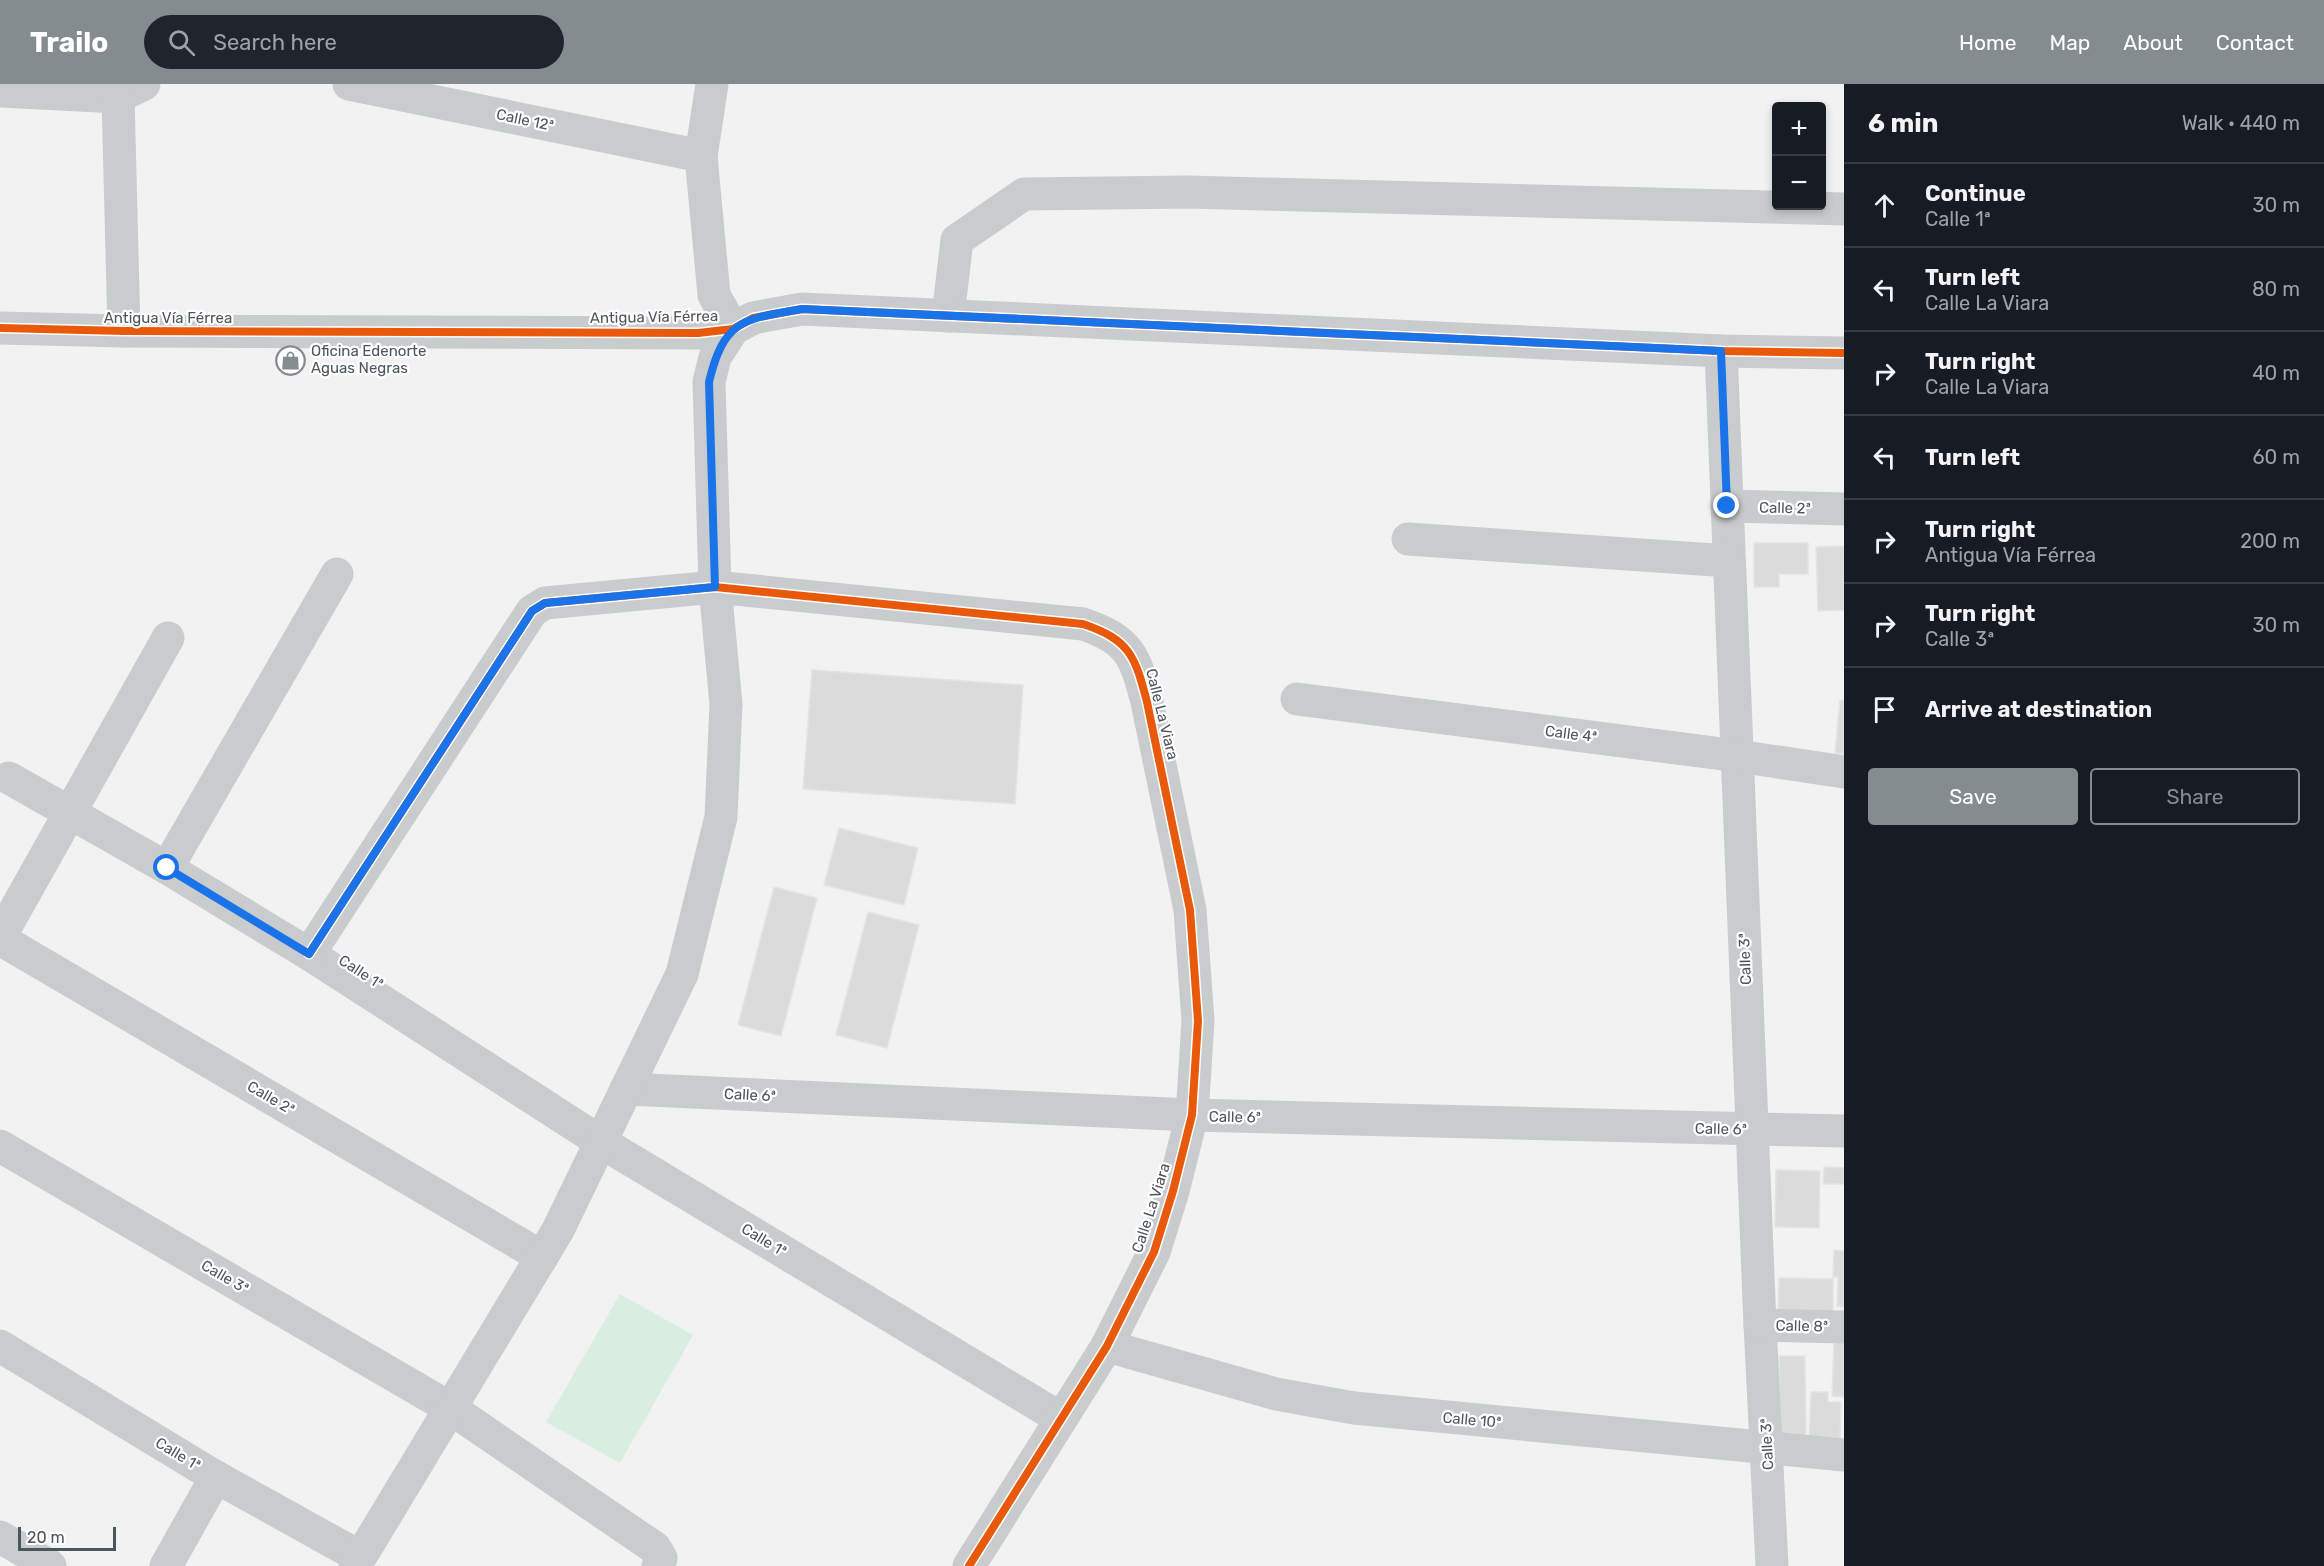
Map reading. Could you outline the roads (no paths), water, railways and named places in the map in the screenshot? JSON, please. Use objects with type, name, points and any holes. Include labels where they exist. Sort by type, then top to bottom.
[{"type":"street","name":"Calle 12ª","points":[[349,84],[702,156]]},
{"type":"street","points":[[357,1561],[558,1230],[602,1142],[682,974],[721,817],[726,704],[715,587],[709,382],[715,357],[733,328],[714,295],[702,156],[712,84]]},
{"type":"street","points":[[0,91],[131,91],[124,331]]},
{"type":"street","points":[[948,316],[957,240],[1024,194],[1188,192],[1844,209]]},
{"type":"street","name":"Antigua Vía Férrea","points":[[0,328],[124,331],[698,333],[733,328],[753,318],[802,309],[1721,351],[1844,353]]},
{"type":"street","name":"Calle 3ª","points":[[1721,351],[1760,1324],[1773,1566]]},
{"type":"street","name":"Calle 2ª","points":[[1727,506],[1844,509]]},
{"type":"street","points":[[1407,539],[1729,561]]},
{"type":"street","points":[[167,868],[337,574]]},
{"type":"street","name":"Calle La Viara","points":[[309,954],[532,611],[545,603],[715,587],[1083,624],[1108,633],[1127,648],[1139,671],[1147,702],[1190,910],[1198,1021],[1192,1115],[1173,1191],[1154,1252],[1107,1346],[969,1566]]},
{"type":"street","points":[[0,938],[168,638]]},
{"type":"street","name":"Calle 4ª","points":[[1297,699],[1738,756],[1844,772]]},
{"type":"street","name":"Calle 1ª","points":[[9,777],[167,868],[309,954],[602,1142],[1060,1418]]},
{"type":"street","name":"Calle 2ª","points":[[0,938],[542,1257]]},
{"type":"street","name":"Calle 6ª","points":[[627,1089],[1192,1115],[1844,1131]]},
{"type":"street","name":"Calle 3ª","points":[[0,1146],[450,1408],[655,1548],[661,1558],[658,1566]]},
{"type":"street","name":"Calle 8ª","points":[[1760,1324],[1844,1327]]},
{"type":"street","name":"Calle 1ª","points":[[0,1346],[357,1561]]},
{"type":"street","name":"Calle 10ª","points":[[1107,1346],[1276,1394],[1354,1408],[1844,1455]]},
{"type":"street","points":[[166,1566],[216,1477]]},
{"type":"street","points":[[0,1537],[50,1566]]},
{"type":"place","name":"Oficina Edenorte Aguas Negras","points":[[290,360]]}]
